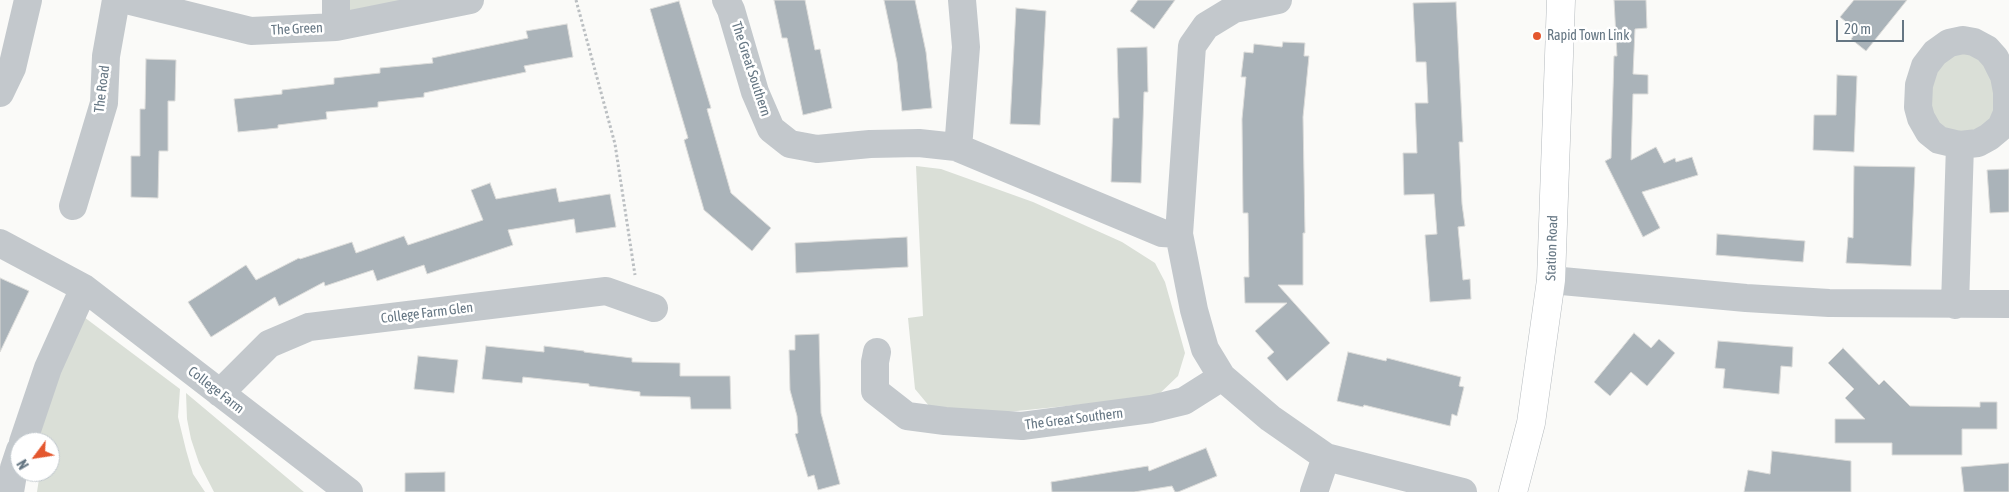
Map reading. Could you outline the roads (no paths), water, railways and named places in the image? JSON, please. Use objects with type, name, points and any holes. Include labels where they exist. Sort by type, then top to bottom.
[{"type":"main road","name":"Station Road","points":[[1513,492],[1531,423],[1551,280],[1561,0]]},
{"type":"street","points":[[0,94],[28,0]]},
{"type":"street","name":"The Road","points":[[73,206],[104,103],[106,56],[116,0]]},
{"type":"street","name":"The Green","points":[[126,0],[251,31],[336,27],[470,0]]},
{"type":"street","points":[[336,0],[336,27]]},
{"type":"street","name":"The Great Southern","points":[[726,0],[731,10],[755,92],[771,129],[790,144],[817,149],[919,143],[956,147],[1162,233],[1179,234]]},
{"type":"street","points":[[956,147],[959,136],[966,47],[962,0]]},
{"type":"street","points":[[1278,0],[1234,9],[1206,26],[1192,46],[1179,234],[1194,310],[1205,349],[1222,376],[1270,418],[1326,457],[1462,492]]},
{"type":"street","points":[[1955,305],[1960,145]]},
{"type":"street","name":"College Farm","points":[[0,243],[84,288],[349,492]]},
{"type":"street","points":[[1551,280],[1746,298],[1829,303],[2009,304]]},
{"type":"street","points":[[26,432],[48,368],[84,288]]},
{"type":"street","name":"College Farm Glen","points":[[220,393],[269,344],[309,327],[606,291],[647,305]]},
{"type":"street","name":"The Great Southern","points":[[877,352],[875,391],[907,416],[944,421],[1022,426],[1151,409],[1184,400],[1222,376]]},
{"type":"street","points":[[1314,492],[1326,457]]},
{"type":"place","name":"Rapid Town Link","points":[[1537,36]]}]
